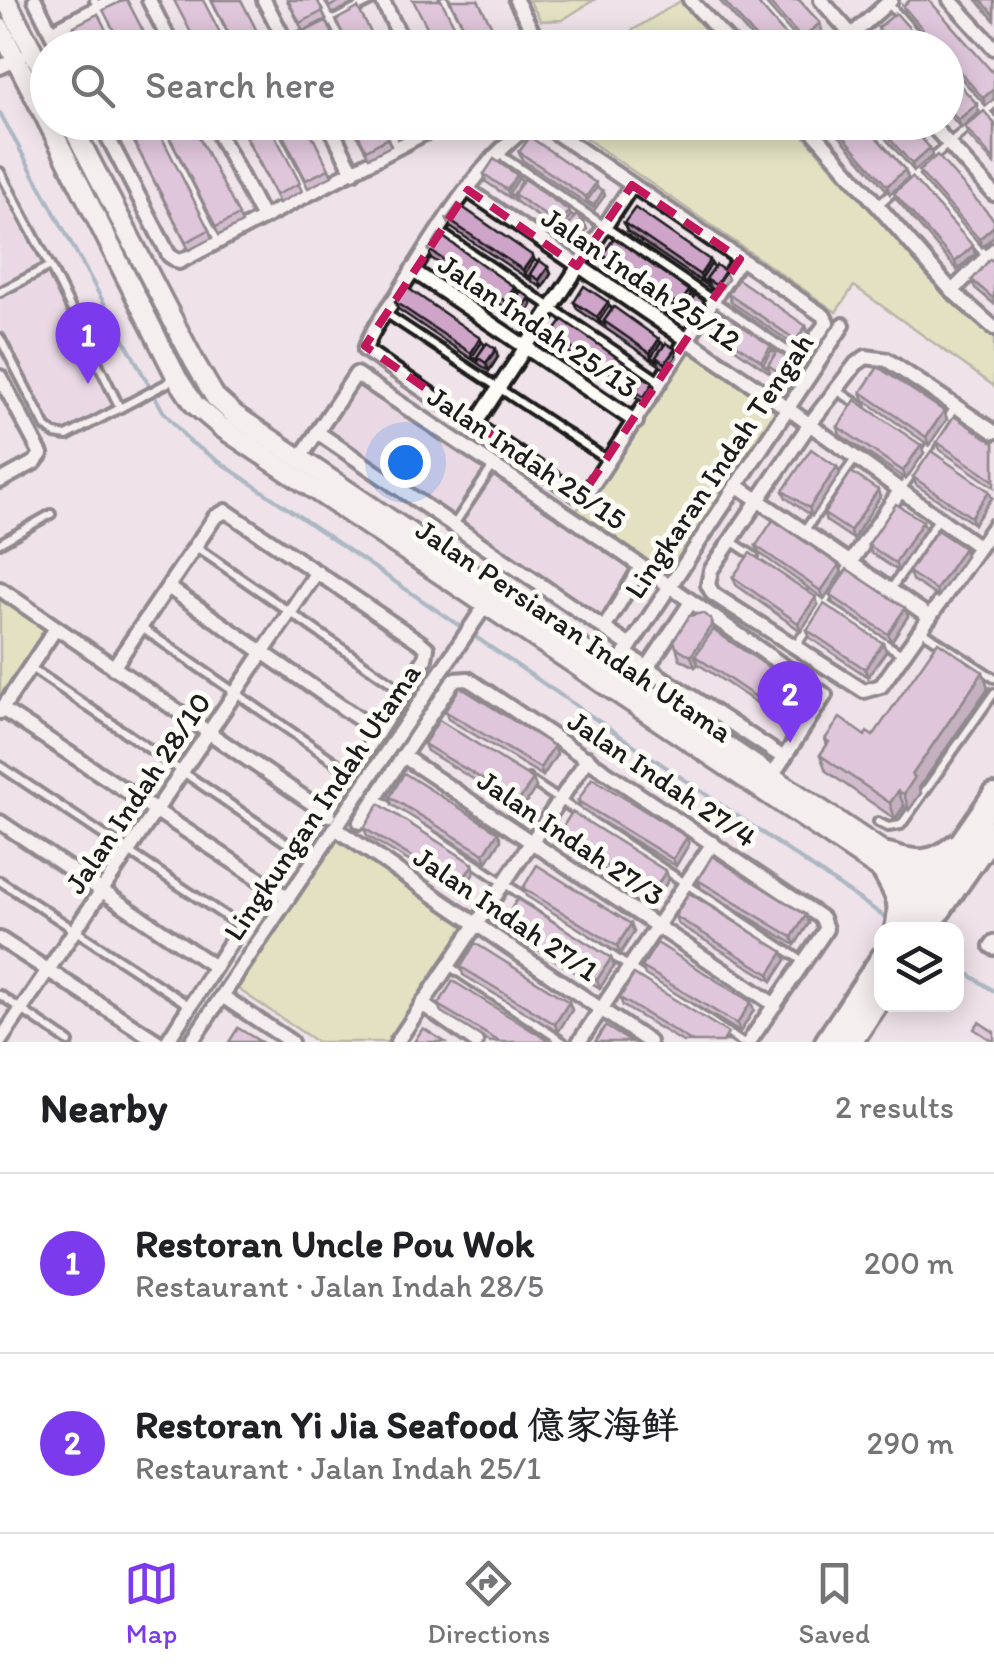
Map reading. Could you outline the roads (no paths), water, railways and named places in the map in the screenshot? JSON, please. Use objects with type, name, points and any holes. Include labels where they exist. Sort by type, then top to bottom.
[{"type":"highway","points":[[921,913],[994,796]]},
{"type":"highway","points":[[921,913],[994,831]]},
{"type":"highway","points":[[886,863],[931,861],[967,837]]},
{"type":"highway","points":[[886,863],[921,913]]},
{"type":"highway","points":[[826,1042],[874,971]]},
{"type":"highway","points":[[850,1042],[874,1006]]},
{"type":"main road","name":"Jalan Persiaran Indah Utama","points":[[6,0],[16,59]]},
{"type":"main road","name":"Jalan Persiaran Indah Utama","points":[[0,28],[30,87]]},
{"type":"main road","name":"Jalan Persiaran Indah Utama","points":[[57,140],[177,378],[196,405],[220,427],[490,598],[886,863]]},
{"type":"main road","name":"Jalan Persiaran Indah Utama","points":[[79,140],[215,397],[234,415],[300,458],[490,598]]},
{"type":"main road","name":"Jalan Persiaran Indah Utama","points":[[610,677],[772,776],[886,863],[921,913]]},
{"type":"street","points":[[35,0],[50,30]]},
{"type":"street","points":[[54,30],[96,4],[113,0]]},
{"type":"street","points":[[149,0],[165,30]]},
{"type":"street","points":[[264,0],[278,30]]},
{"type":"street","points":[[382,0],[397,30]]},
{"type":"street","points":[[516,0],[531,30]]},
{"type":"street","points":[[690,0],[718,30]]},
{"type":"street","points":[[821,0],[848,30]]},
{"type":"street","points":[[950,0],[994,48]]},
{"type":"street","points":[[856,30],[888,1]]},
{"type":"street","points":[[109,140],[169,255],[179,262],[415,140]]},
{"type":"street","points":[[222,140],[264,218]]},
{"type":"street","points":[[337,140],[353,172]]},
{"type":"street","points":[[515,140],[468,190],[412,270],[366,346],[368,355],[581,498],[636,422],[740,259]]},
{"type":"street","points":[[564,140],[824,316],[827,322],[781,385]]},
{"type":"street","points":[[820,140],[952,291],[994,328]]},
{"type":"street","points":[[945,140],[994,194]]},
{"type":"street","points":[[474,426],[632,185]]},
{"type":"street","name":"Jalan Indah 25/12","points":[[468,190],[979,546]]},
{"type":"street","points":[[952,291],[992,257]]},
{"type":"street","name":"Jalan Indah 25/13","points":[[412,270],[636,422]]},
{"type":"street","name":"Lingkaran Indah Tengah","points":[[610,677],[842,326]]},
{"type":"street","points":[[994,432],[887,360],[872,356],[856,364],[809,425],[708,577],[713,594],[864,691],[870,691],[882,686],[994,526]]},
{"type":"street","name":"Jalan Indah 25/15","points":[[318,432],[356,374],[642,567],[825,696],[784,758]]},
{"type":"street","points":[[0,377],[40,454],[35,462],[0,482]]},
{"type":"street","points":[[300,458],[318,432],[605,627],[647,668],[784,758],[772,776]]},
{"type":"street","points":[[736,485],[930,617]]},
{"type":"street","points":[[850,564],[900,491]]},
{"type":"street","points":[[113,668],[215,517],[226,511],[317,572],[427,648],[425,659],[326,813]]},
{"type":"street","points":[[605,627],[642,567]]},
{"type":"street","name":"Jalan Indah 28/10","points":[[0,1041],[317,572]]},
{"type":"street","points":[[168,588],[378,732]]},
{"type":"street","name":"Jalan Indah 27/1","points":[[0,589],[649,1042]]},
{"type":"street","name":"Lingkungan Indah Utama","points":[[191,1042],[490,598]]},
{"type":"street","points":[[647,668],[691,602]]},
{"type":"street","points":[[56,628],[1,711],[288,898]]},
{"type":"street","name":"Jalan Indah 27/4","points":[[403,756],[454,680],[462,677],[822,918],[826,929],[804,962]]},
{"type":"street","points":[[360,822],[403,756]]},
{"type":"street","name":"Jalan Indah 27/3","points":[[403,756],[775,1005]]},
{"type":"street","points":[[396,1042],[588,758]]},
{"type":"street","points":[[0,822],[215,966]]},
{"type":"street","points":[[579,1042],[713,844]]},
{"type":"street","points":[[167,1042],[236,934]]},
{"type":"street","points":[[0,939],[158,1042]]},
{"type":"street","points":[[749,1042],[804,962]]},
{"type":"street","points":[[222,996],[291,1042]]},
{"type":"street","points":[[422,1004],[476,1042]]},
{"type":"lane","points":[[207,0],[223,30]]},
{"type":"lane","points":[[321,0],[337,30]]},
{"type":"lane","points":[[315,30],[373,0]]},
{"type":"lane","points":[[444,0],[460,30]]},
{"type":"lane","points":[[757,0],[784,30]]},
{"type":"lane","points":[[888,1],[913,30]]},
{"type":"lane","points":[[96,4],[110,30]]},
{"type":"lane","points":[[964,87],[994,120]]},
{"type":"lane","points":[[964,130],[994,104]]},
{"type":"lane","points":[[167,140],[218,241]]},
{"type":"lane","points":[[280,140],[308,194]]},
{"type":"lane","points":[[393,140],[398,149]]},
{"type":"lane","points":[[881,140],[992,257]]},
{"type":"lane","points":[[877,206],[953,140]]},
{"type":"lane","points":[[498,154],[801,360]]},
{"type":"lane","points":[[0,172],[120,408]]},
{"type":"lane","points":[[439,232],[662,382]]},
{"type":"lane","points":[[0,292],[50,266]]},
{"type":"lane","points":[[386,313],[609,461]]},
{"type":"lane","points":[[0,338],[46,428],[55,434],[67,436],[177,378]]},
{"type":"lane","points":[[837,390],[867,411]]},
{"type":"lane","points":[[900,491],[956,407]]},
{"type":"lane","points":[[911,442],[940,461]]},
{"type":"lane","points":[[804,532],[855,459]]},
{"type":"lane","points":[[453,526],[494,465]]},
{"type":"lane","points":[[0,543],[50,514]]},
{"type":"lane","points":[[890,590],[938,518]]},
{"type":"lane","points":[[730,540],[761,561]]},
{"type":"lane","points":[[195,546],[404,692]]},
{"type":"lane","points":[[795,646],[850,564]]},
{"type":"lane","points":[[808,592],[903,655]]},
{"type":"lane","points":[[141,628],[351,774]]},
{"type":"lane","points":[[921,630],[994,678]]},
{"type":"lane","points":[[30,667],[313,861]]},
{"type":"lane","points":[[878,822],[901,825],[994,693]]},
{"type":"lane","points":[[0,766],[238,925],[236,934]]},
{"type":"lane","points":[[528,778],[804,962]]},
{"type":"lane","points":[[376,797],[741,1042]]},
{"type":"lane","points":[[0,881],[190,1006]]},
{"type":"lane","points":[[448,965],[563,1042]]},
{"type":"lane","points":[[0,995],[69,1042]]},
{"type":"waterway","points":[[0,113],[163,411],[189,441],[891,921]]},
{"type":"waterway","points":[[964,971],[994,991]]},
{"type":"place","name":"Restoran Uncle Pou Wok","points":[[88,384]]},
{"type":"place","name":"Restoran Yi Jia Seafood 億家海鲜","points":[[790,743]]}]
